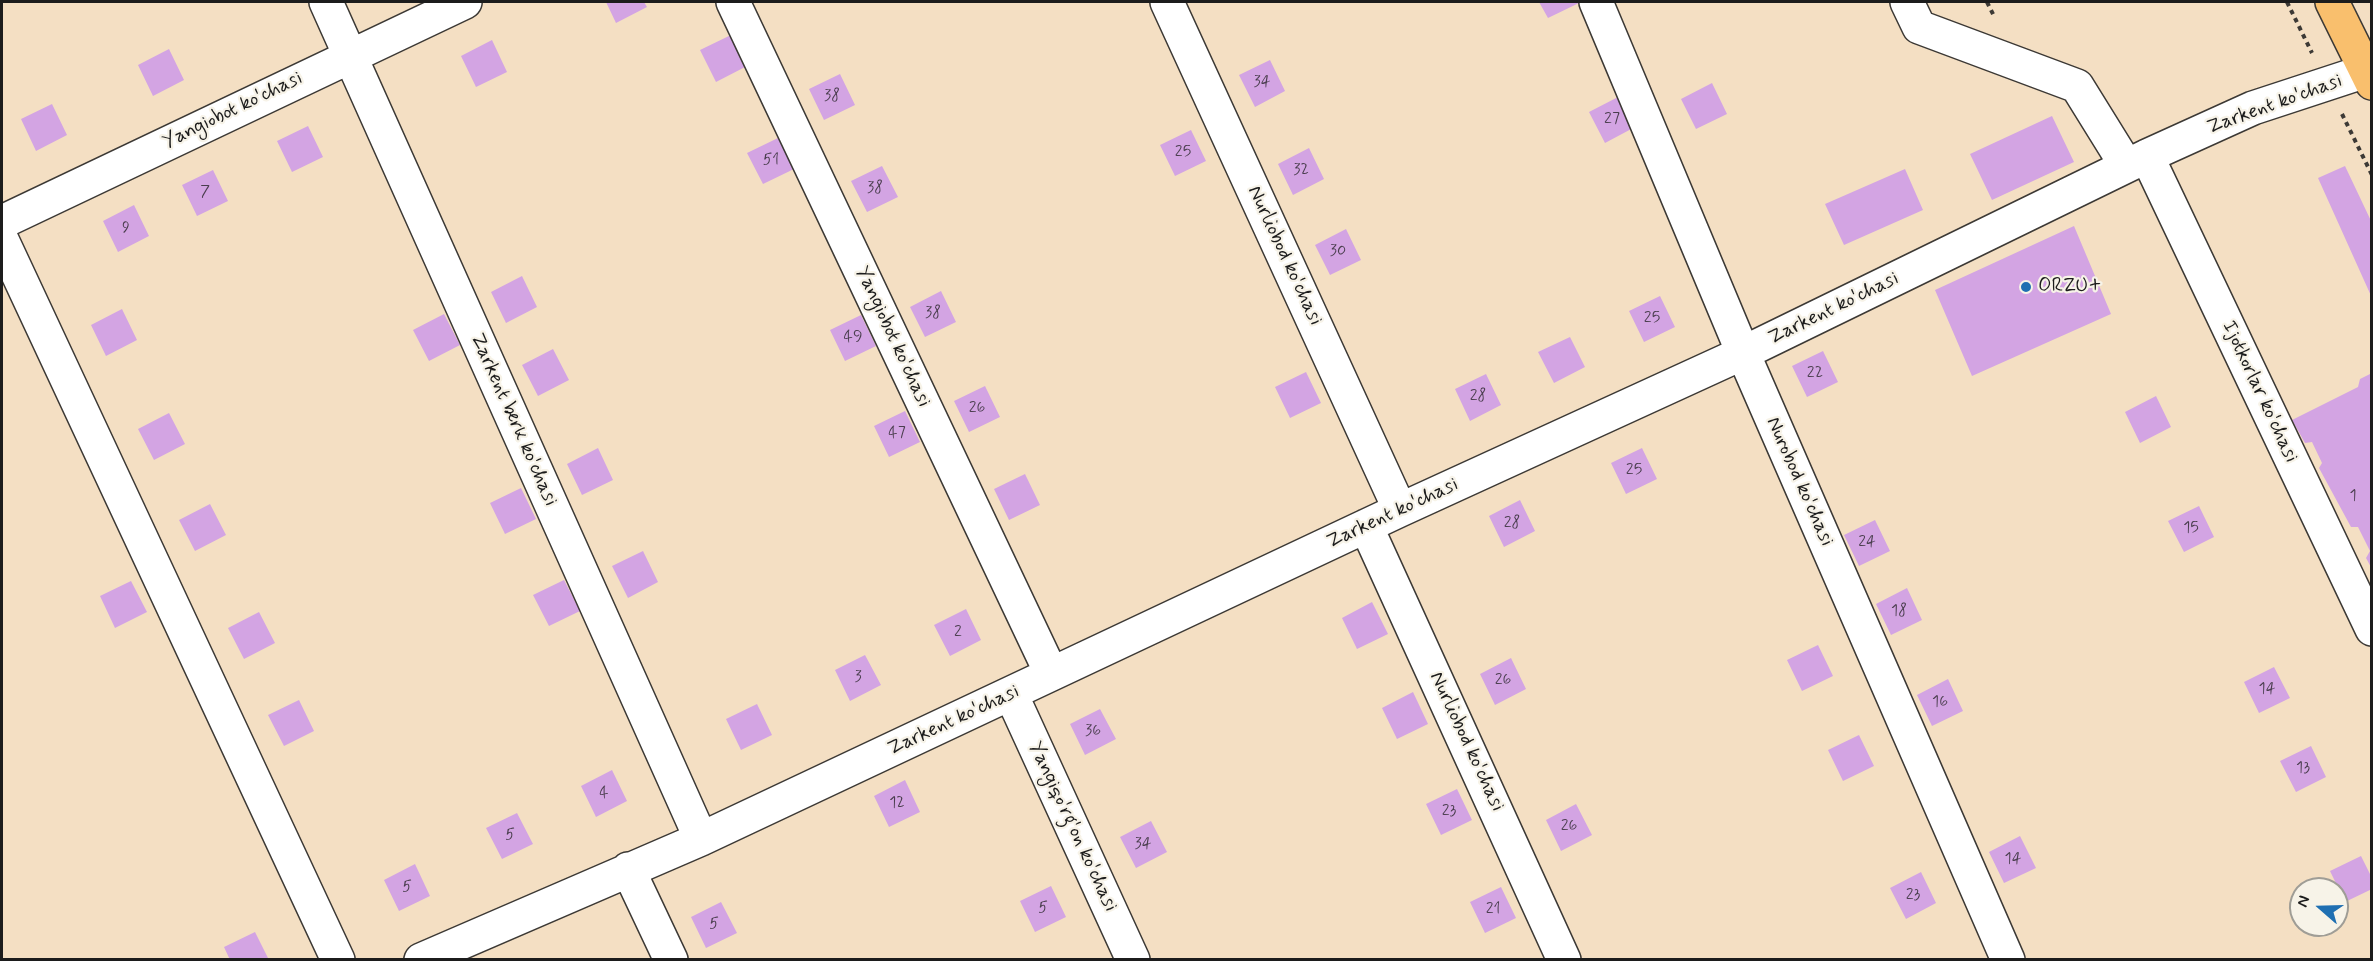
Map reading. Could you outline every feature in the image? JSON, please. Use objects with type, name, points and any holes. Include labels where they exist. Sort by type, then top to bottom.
[{"type":"main road","points":[[2332,2],[2370,74]]},
{"type":"street","name":"Zarkent berk ko'chasi","points":[[326,2],[701,839]]},
{"type":"street","name":"Yangiobot ko'chasi","points":[[2,222],[349,54],[465,2]]},
{"type":"street","name":"Yangiobot ko'chasi","points":[[733,2],[1051,673]]},
{"type":"street","name":"Nurliobod ko'chasi","points":[[1167,2],[1400,510]]},
{"type":"street","name":"Nurobod ko'chasi","points":[[1596,2],[1743,353],[2008,960]]},
{"type":"street","name":"Ijotkorlar ko'chasi","points":[[1907,2],[1919,27],[2077,86],[2136,161],[2372,629]]},
{"type":"street","name":"Zarkent ko'chasi","points":[[422,960],[701,839],[1400,510],[1743,353],[2136,161],[2253,108],[2370,74]]},
{"type":"street","points":[[2,240],[338,960]]},
{"type":"street","name":"Nurliobod ko'chasi","points":[[1366,526],[1564,960]]},
{"type":"street","name":"Yangiqo'rg'on ko'chasi","points":[[1011,694],[1133,960]]},
{"type":"street","points":[[628,869],[671,960]]},
{"type":"building","points":[[606,2],[644,2],[647,7],[616,23]]},
{"type":"building","points":[[1539,2],[1578,2],[1579,3],[1548,18]]},
{"type":"building","points":[[731,35],[747,66],[716,82],[700,50]]},
{"type":"building","points":[[492,40],[507,72],[476,87],[461,56]]},
{"type":"building","points":[[169,49],[184,80],[153,96],[138,65]]},
{"type":"building","points":[[1270,60],[1285,91],[1255,107],[1239,75]]},
{"type":"building","points":[[840,74],[855,105],[824,120],[809,89]]},
{"type":"building","points":[[1712,83],[1727,114],[1696,129],[1681,99]]},
{"type":"building","points":[[1620,96],[1635,127],[1605,143],[1589,112]]},
{"type":"building","points":[[52,104],[67,135],[36,151],[21,119]]},
{"type":"building","points":[[2052,116],[2074,162],[1992,200],[1970,154]]},
{"type":"building","points":[[308,126],[323,157],[292,172],[277,141]]},
{"type":"building","points":[[1191,130],[1206,161],[1175,176],[1160,145]]},
{"type":"building","points":[[778,138],[794,169],[763,184],[747,153]]},
{"type":"building","points":[[1309,148],[1324,179],[1293,195],[1278,164]]},
{"type":"building","points":[[882,166],[898,197],[867,212],[851,181]]},
{"type":"building","points":[[2345,166],[2372,223],[2372,298],[2318,178]]},
{"type":"building","points":[[1905,169],[1923,210],[1844,245],[1825,204]]},
{"type":"building","points":[[213,170],[228,201],[197,216],[182,185]]},
{"type":"building","points":[[134,205],[149,236],[118,252],[103,221]]},
{"type":"building","points":[[2074,226],[2111,314],[1972,376],[1935,290]]},
{"type":"building","points":[[1346,229],[1361,260],[1330,275],[1315,245]]},
{"type":"building","points":[[522,276],[537,307],[506,323],[491,292]]},
{"type":"building","points":[[941,291],[956,322],[925,337],[910,307]]},
{"type":"building","points":[[1660,296],[1675,327],[1644,342],[1629,311]]},
{"type":"building","points":[[122,309],[137,340],[106,356],[91,325]]},
{"type":"building","points":[[444,314],[460,345],[429,361],[413,330]]},
{"type":"building","points":[[861,315],[876,346],[845,361],[830,330]]},
{"type":"building","points":[[1570,337],[1585,367],[1554,383],[1538,352]]},
{"type":"building","points":[[553,349],[569,380],[538,396],[522,365]]},
{"type":"building","points":[[1823,351],[1838,382],[1807,397],[1792,366]]},
{"type":"building","points":[[1306,372],[1321,403],[1290,418],[1275,387]]},
{"type":"building","points":[[2372,373],[2372,569],[2366,558],[2370,551],[2358,527],[2351,527],[2319,468],[2322,463],[2312,442],[2305,443],[2292,420],[2358,387],[2360,379]]},
{"type":"building","points":[[1486,374],[1501,405],[1470,421],[1455,389]]},
{"type":"building","points":[[985,386],[1000,417],[969,432],[954,401]]},
{"type":"building","points":[[2156,396],[2171,427],[2140,443],[2125,412]]},
{"type":"building","points":[[905,411],[920,442],[889,457],[874,426]]},
{"type":"building","points":[[169,413],[185,444],[154,460],[138,429]]},
{"type":"building","points":[[598,448],[613,480],[582,495],[567,464]]},
{"type":"building","points":[[1642,448],[1657,479],[1626,494],[1611,463]]},
{"type":"building","points":[[1025,474],[1040,505],[1009,520],[994,489]]},
{"type":"building","points":[[521,488],[536,519],[505,534],[490,503]]},
{"type":"building","points":[[1520,500],[1535,531],[1504,547],[1489,516]]},
{"type":"building","points":[[210,504],[226,535],[195,551],[179,520]]},
{"type":"building","points":[[2199,506],[2214,537],[2184,552],[2168,521]]},
{"type":"building","points":[[1875,520],[1890,551],[1859,566],[1844,535]]},
{"type":"building","points":[[643,551],[658,582],[628,598],[612,566]]},
{"type":"building","points":[[564,580],[580,611],[549,626],[533,595]]},
{"type":"building","points":[[131,581],[147,612],[115,628],[100,596]]},
{"type":"building","points":[[1907,588],[1922,620],[1891,635],[1876,604]]},
{"type":"building","points":[[1372,602],[1388,634],[1357,649],[1342,618]]},
{"type":"building","points":[[966,609],[981,640],[950,656],[934,625]]},
{"type":"building","points":[[259,612],[275,643],[244,659],[228,628]]},
{"type":"building","points":[[1818,645],[1833,676],[1802,691],[1787,660]]},
{"type":"building","points":[[865,655],[881,685],[850,701],[835,670]]},
{"type":"building","points":[[1511,658],[1526,689],[1495,705],[1480,674]]},
{"type":"building","points":[[2274,667],[2290,698],[2259,713],[2244,682]]},
{"type":"building","points":[[1948,679],[1963,711],[1932,726],[1917,695]]},
{"type":"building","points":[[1413,692],[1428,724],[1397,739],[1382,708]]},
{"type":"building","points":[[299,700],[314,731],[284,746],[268,715]]},
{"type":"building","points":[[757,704],[772,735],[741,750],[726,719]]},
{"type":"building","points":[[1100,709],[1116,739],[1085,755],[1070,724]]},
{"type":"building","points":[[1859,735],[1874,766],[1843,781],[1828,750]]},
{"type":"building","points":[[2311,746],[2326,777],[2296,792],[2280,761]]},
{"type":"building","points":[[612,770],[627,801],[596,817],[581,786]]},
{"type":"building","points":[[905,780],[920,812],[889,827],[874,796]]},
{"type":"building","points":[[1457,789],[1472,820],[1441,835],[1426,804]]},
{"type":"building","points":[[1576,804],[1592,835],[1561,851],[1546,820]]},
{"type":"building","points":[[517,813],[533,844],[502,859],[486,828]]},
{"type":"building","points":[[1151,821],[1167,852],[1136,868],[1120,837]]},
{"type":"building","points":[[2020,836],[2036,868],[2004,883],[1989,852]]},
{"type":"building","points":[[2361,856],[2372,878],[2372,889],[2349,900],[2349,877],[2333,877],[2330,871]]},
{"type":"building","points":[[415,864],[430,896],[399,911],[384,880]]},
{"type":"building","points":[[1921,872],[1936,903],[1906,919],[1890,888]]},
{"type":"building","points":[[1051,886],[1066,917],[1035,932],[1020,901]]},
{"type":"building","points":[[1501,887],[1516,918],[1485,933],[1470,902]]},
{"type":"building","points":[[721,902],[737,933],[706,948],[691,917]]},
{"type":"building","points":[[255,932],[269,960],[230,960],[224,947]]},
{"type":"place","name":"ORZU+","points":[[2026,287]]}]
